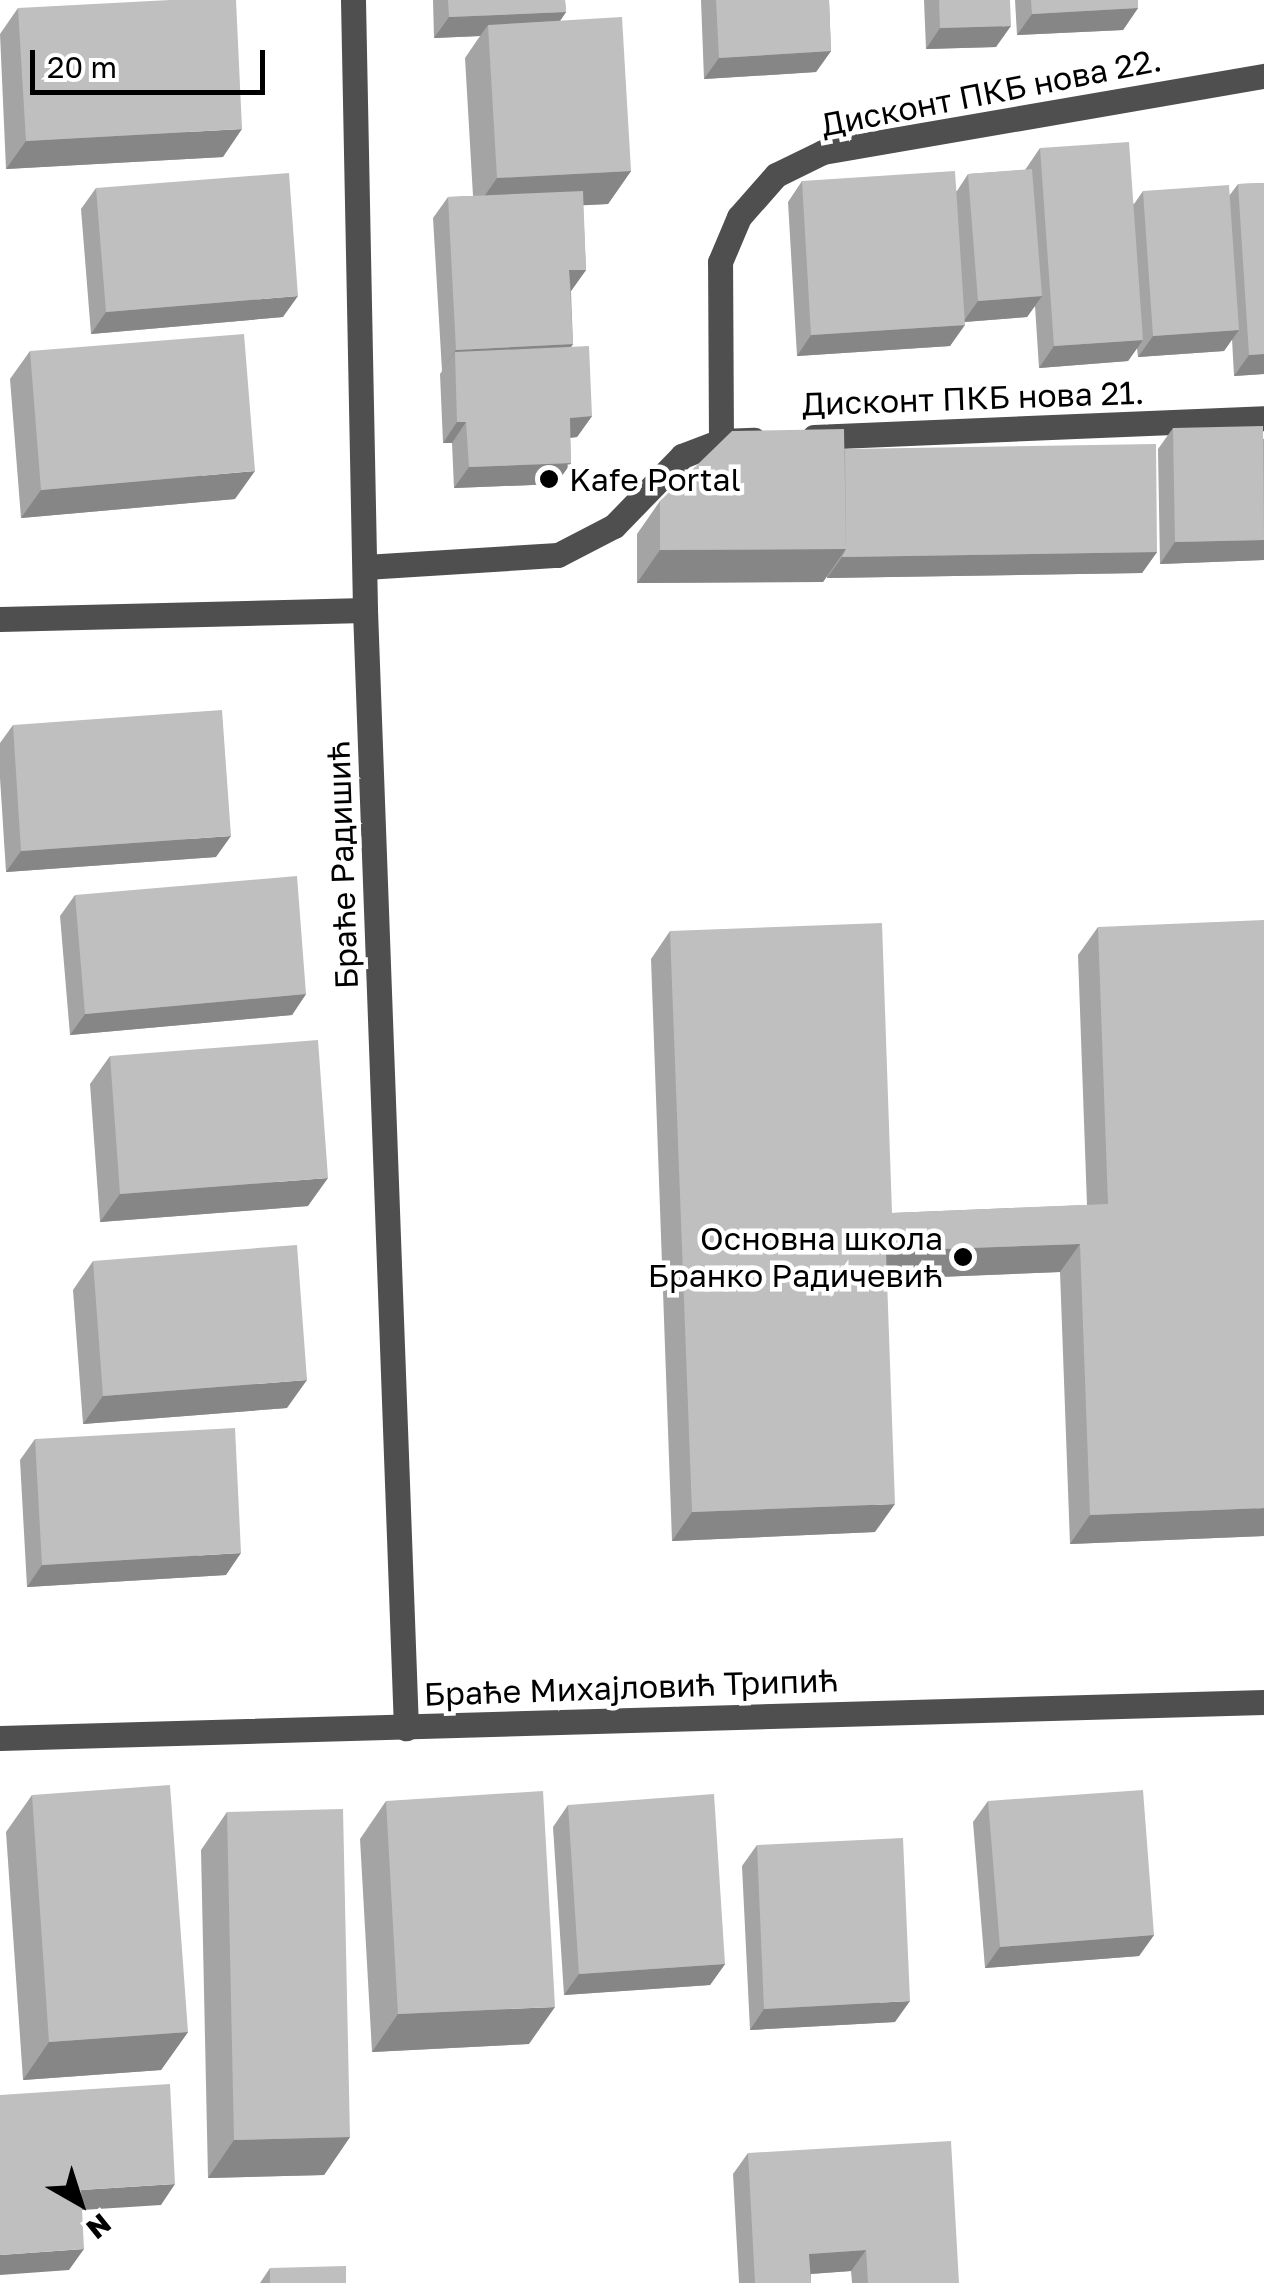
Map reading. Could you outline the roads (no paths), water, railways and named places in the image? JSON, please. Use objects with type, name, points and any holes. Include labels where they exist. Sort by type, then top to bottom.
[{"type":"street","name":"Браће Радишић","points":[[353,0],[365,610],[406,1728]]},
{"type":"street","name":"Дисконт ПКБ нова 22.","points":[[721,441],[720,262],[738,217],[776,175],[823,152],[1264,76]]},
{"type":"street","name":"Дисконт ПКБ нова 21.","points":[[365,567],[558,555],[614,526],[682,456],[721,441],[1264,418]]},
{"type":"street","points":[[0,619],[365,610]]},
{"type":"street","name":"Браће Михајловић Трипић","points":[[0,1738],[1264,1702]]},
{"type":"place","name":"Kafe Portal","points":[[549,479]]},
{"type":"place","name":"Основна школа Бранко Радичевић","points":[[963,1257]]}]
